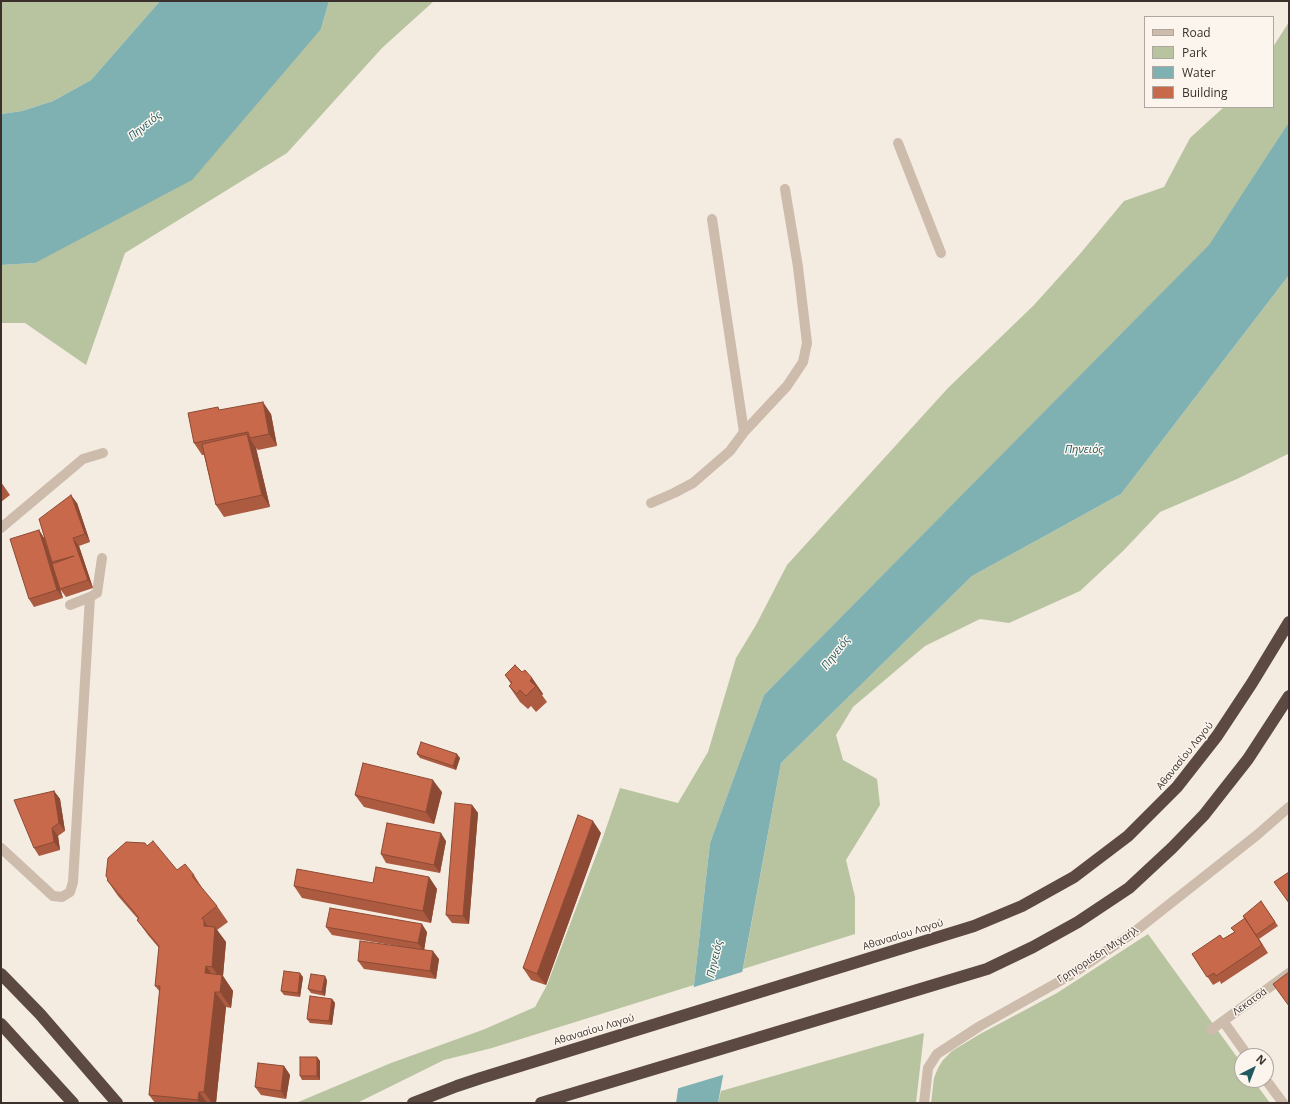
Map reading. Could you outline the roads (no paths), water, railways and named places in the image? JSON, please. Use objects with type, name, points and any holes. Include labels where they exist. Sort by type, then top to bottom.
[{"type":"highway","name":"Αθανασίου Λαγού","points":[[413,1103],[481,1078],[974,926],[1022,906],[1074,877],[1128,836],[1177,787],[1217,736],[1252,684],[1289,622]]},
{"type":"highway","points":[[541,1103],[987,969],[1033,947],[1078,922],[1129,888],[1172,848],[1204,815],[1248,759],[1289,696]]},
{"type":"highway","points":[[1,974],[40,1014],[117,1103]]},
{"type":"highway","points":[[1,1024],[73,1103]]},
{"type":"street","points":[[898,143],[941,253]]},
{"type":"street","points":[[652,503],[693,483],[730,451],[744,432],[787,386],[803,362],[807,343],[798,267],[785,189]]},
{"type":"street","points":[[712,219],[744,432]]},
{"type":"street","points":[[1,528],[84,459],[103,453]]},
{"type":"street","points":[[70,605],[90,597],[97,592],[102,558]]},
{"type":"street","points":[[1,848],[52,896],[62,897],[70,892],[73,882],[90,597]]},
{"type":"street","name":"Γρηγοριάδη Μιχαήλ","points":[[924,1103],[928,1068],[937,1054],[980,1026],[1069,976],[1133,933],[1289,808]]},
{"type":"street","name":"Λεκατσά","points":[[1211,1030],[1289,973]]},
{"type":"street","points":[[1223,1021],[1242,1048]]},
{"type":"street","points":[[1272,1088],[1283,1103]]},
{"type":"water","name":"Πηνειός","points":[[160,1],[329,1],[321,29],[192,180],[35,263],[1,265],[1,114],[22,111],[53,101],[91,80]]},
{"type":"water","name":"Πηνειός","points":[[1289,122],[1289,275],[1121,494],[972,576],[781,763],[718,1103],[676,1103],[694,985],[710,843],[764,695],[1209,245]]}]
